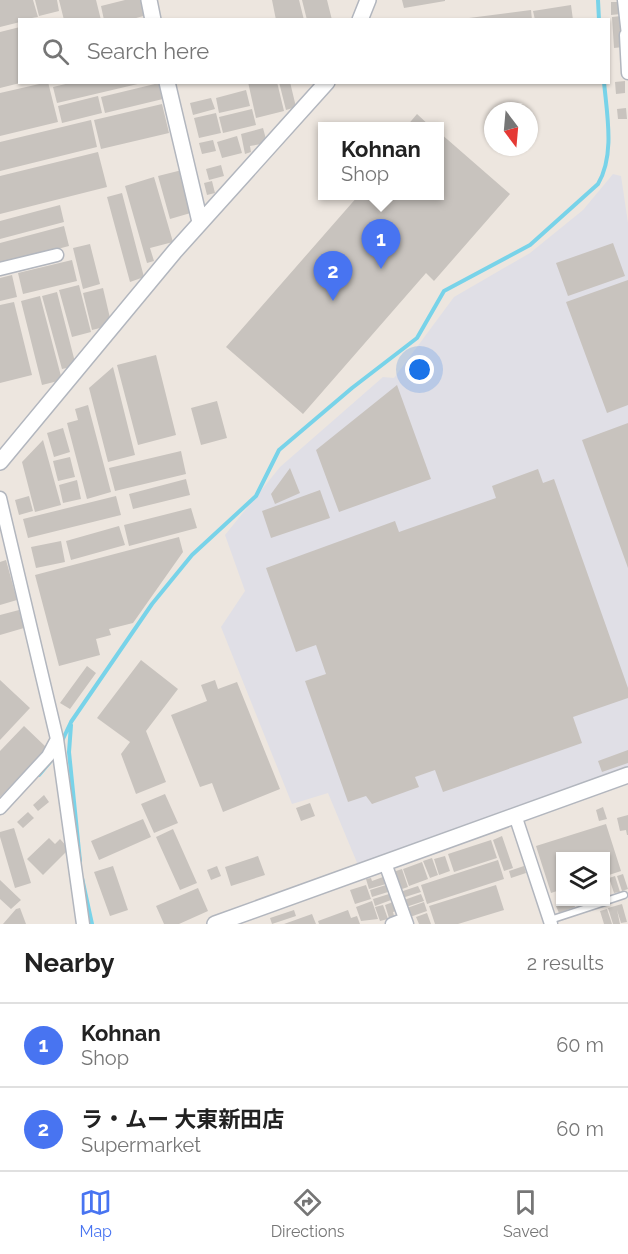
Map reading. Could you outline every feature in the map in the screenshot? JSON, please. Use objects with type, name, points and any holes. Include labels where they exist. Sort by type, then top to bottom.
[{"type":"street","points":[[149,0],[153,18]]},
{"type":"street","points":[[361,18],[368,0]]},
{"type":"street","points":[[624,0],[628,73]]},
{"type":"street","points":[[167,84],[200,222]]},
{"type":"street","points":[[0,462],[200,222],[325,84]]},
{"type":"street","points":[[0,269],[57,255]]},
{"type":"street","points":[[0,498],[57,739],[83,924]]},
{"type":"street","points":[[0,808],[48,756],[57,739]]},
{"type":"street","points":[[215,924],[628,775]]},
{"type":"street","points":[[515,815],[551,922]]},
{"type":"street","points":[[385,862],[406,922],[392,924]]},
{"type":"lane","points":[[610,900],[624,895]]},
{"type":"lane","points":[[551,922],[594,906]]},
{"type":"shaded area","points":[[613,174],[621,176],[628,223],[628,766],[358,865],[328,793],[292,804],[221,627],[245,591],[225,535],[280,467],[383,377],[394,378],[454,297],[530,253],[583,210]]},
{"type":"building","points":[[0,0],[33,0],[38,17],[18,18],[18,22],[0,27]]},
{"type":"building","points":[[35,0],[57,0],[59,11],[39,16]]},
{"type":"building","points":[[59,0],[96,0],[100,18],[64,18]]},
{"type":"building","points":[[125,0],[143,0],[147,15],[136,18],[104,18],[101,6]]},
{"type":"building","points":[[272,0],[299,0],[304,18],[276,18]]},
{"type":"building","points":[[302,0],[327,0],[332,18],[306,18]]},
{"type":"building","points":[[402,0],[445,0],[445,1],[404,8]]},
{"type":"building","points":[[611,2],[620,2],[621,14],[611,15]]},
{"type":"building","points":[[571,5],[573,18],[535,18],[533,11]]},
{"type":"building","points":[[531,10],[532,18],[469,18]]},
{"type":"building","points":[[621,16],[623,47],[614,48],[612,17]]},
{"type":"building","points":[[18,28],[18,84],[0,88],[0,32]]},
{"type":"building","points":[[625,81],[625,93],[616,94],[615,82]]},
{"type":"building","points":[[48,84],[58,122],[0,136],[0,93]]},
{"type":"building","points":[[66,84],[138,84],[57,103],[53,87]]},
{"type":"building","points":[[164,84],[167,98],[105,113],[101,97]]},
{"type":"building","points":[[248,84],[277,84],[284,111],[256,118]]},
{"type":"building","points":[[280,84],[290,84],[296,107],[286,110]]},
{"type":"building","points":[[246,90],[250,106],[219,113],[216,98]]},
{"type":"building","points":[[98,96],[102,113],[62,123],[58,106]]},
{"type":"building","points":[[211,98],[215,109],[193,115],[190,103]]},
{"type":"building","points":[[162,104],[169,133],[101,149],[94,120]]},
{"type":"building","points":[[626,108],[627,119],[618,119],[617,109]]},
{"type":"building","points":[[252,109],[256,125],[223,133],[219,117]]},
{"type":"building","points":[[216,113],[221,133],[199,138],[194,118]]},
{"type":"building","points":[[417,114],[426,122],[410,122]]},
{"type":"building","points":[[91,120],[97,147],[0,171],[0,142]]},
{"type":"building","points":[[263,128],[267,143],[250,146],[251,152],[245,154],[241,134]]},
{"type":"building","points":[[237,136],[242,153],[222,158],[217,142]]},
{"type":"building","points":[[444,136],[510,194],[434,281],[426,273],[303,414],[226,347],[355,200],[444,200]]},
{"type":"building","points":[[213,140],[216,151],[202,154],[199,143]]},
{"type":"building","points":[[98,152],[107,187],[0,214],[0,176]]},
{"type":"building","points":[[221,165],[224,176],[209,180],[206,169]]},
{"type":"building","points":[[182,170],[194,212],[170,219],[158,176]]},
{"type":"building","points":[[154,177],[173,242],[150,248],[154,261],[147,263],[125,186]]},
{"type":"building","points":[[212,181],[215,193],[207,195],[204,183]]},
{"type":"building","points":[[122,193],[144,277],[130,282],[107,197]]},
{"type":"building","points":[[60,205],[64,222],[0,239],[0,221]]},
{"type":"building","points":[[64,226],[69,246],[0,264],[0,243]]},
{"type":"building","points":[[613,243],[625,276],[568,296],[556,263]]},
{"type":"building","points":[[90,244],[100,284],[83,289],[73,248]]},
{"type":"building","points":[[72,260],[77,281],[23,294],[18,273]]},
{"type":"building","points":[[12,275],[17,297],[0,301],[0,278]]},
{"type":"building","points":[[628,280],[628,405],[607,413],[566,302]]},
{"type":"building","points":[[79,285],[91,332],[72,337],[59,290]]},
{"type":"building","points":[[103,288],[110,318],[104,327],[92,330],[83,293]]},
{"type":"building","points":[[57,292],[76,366],[62,369],[42,296]]},
{"type":"building","points":[[40,296],[62,380],[42,385],[21,301]]},
{"type":"building","points":[[14,302],[32,375],[0,383],[0,305]]},
{"type":"building","points":[[156,355],[176,435],[138,445],[117,365]]},
{"type":"building","points":[[113,367],[135,455],[108,462],[89,388]]},
{"type":"building","points":[[397,385],[431,479],[339,512],[316,450]]},
{"type":"building","points":[[217,401],[227,438],[201,445],[191,408]]},
{"type":"building","points":[[88,405],[111,492],[87,499],[67,423],[78,420],[75,409]]},
{"type":"building","points":[[628,423],[628,568],[582,440]]},
{"type":"building","points":[[63,428],[70,452],[54,457],[47,433]]},
{"type":"building","points":[[43,440],[61,505],[35,512],[22,462]]},
{"type":"building","points":[[181,451],[186,474],[115,491],[109,468]]},
{"type":"building","points":[[70,457],[75,477],[58,481],[53,461]]},
{"type":"building","points":[[290,468],[300,493],[275,504],[271,494]]},
{"type":"building","points":[[538,469],[543,483],[554,479],[628,688],[628,698],[573,717],[582,743],[443,792],[435,770],[415,777],[419,787],[372,804],[366,796],[348,802],[305,681],[326,674],[316,645],[296,652],[266,568],[395,521],[399,532],[496,498],[492,486]]},
{"type":"building","points":[[186,479],[190,495],[133,509],[129,494]]},
{"type":"building","points":[[77,480],[81,499],[63,503],[59,485]]},
{"type":"building","points":[[320,490],[330,518],[271,538],[262,511]]},
{"type":"building","points":[[29,496],[33,511],[19,515],[15,500]]},
{"type":"building","points":[[116,496],[121,515],[28,538],[23,519]]},
{"type":"building","points":[[191,508],[197,528],[129,546],[124,525]]},
{"type":"building","points":[[119,526],[125,545],[71,560],[66,541]]},
{"type":"building","points":[[179,537],[183,552],[133,623],[109,629],[111,635],[96,639],[100,655],[59,666],[35,575]]},
{"type":"building","points":[[61,541],[65,562],[36,568],[31,547]]},
{"type":"building","points":[[6,560],[17,600],[0,605],[0,562]]},
{"type":"building","points":[[19,610],[24,628],[0,635],[0,615]]},
{"type":"building","points":[[141,660],[178,689],[146,731],[166,782],[136,794],[121,754],[130,742],[97,718]]},
{"type":"building","points":[[87,666],[96,673],[70,709],[60,703]]},
{"type":"building","points":[[0,680],[30,708],[0,740]]},
{"type":"building","points":[[215,680],[218,689],[237,682],[280,789],[223,812],[212,783],[200,787],[171,715],[207,701],[201,685]]},
{"type":"building","points":[[24,726],[47,748],[0,797],[0,751]]},
{"type":"building","points":[[628,750],[628,763],[602,772],[598,761]]},
{"type":"building","points":[[165,794],[178,823],[154,833],[141,804]]},
{"type":"building","points":[[44,795],[49,802],[38,811],[33,805]]},
{"type":"building","points":[[310,803],[315,816],[301,821],[296,808]]},
{"type":"building","points":[[603,807],[607,819],[599,821],[596,810]]},
{"type":"building","points":[[28,812],[34,818],[23,828],[17,822]]},
{"type":"building","points":[[628,815],[627,835],[626,830],[620,831],[617,818]]},
{"type":"building","points":[[143,819],[151,837],[99,860],[91,841]]},
{"type":"building","points":[[606,824],[621,871],[610,875],[610,852],[556,852],[556,891],[551,893],[536,846]]},
{"type":"building","points":[[14,828],[31,883],[15,888],[0,837],[0,832]]},
{"type":"building","points":[[173,829],[197,883],[180,890],[156,837]]},
{"type":"building","points":[[502,836],[513,868],[504,871],[493,840]]},
{"type":"building","points":[[49,838],[55,844],[60,839],[69,849],[43,875],[27,859]]},
{"type":"building","points":[[491,840],[497,858],[454,872],[448,854]]},
{"type":"building","points":[[258,856],[265,875],[231,886],[225,867]]},
{"type":"building","points":[[445,856],[450,871],[439,875],[434,859]]},
{"type":"building","points":[[432,858],[438,875],[430,878],[423,861]]},
{"type":"building","points":[[498,860],[504,879],[427,904],[421,885]]},
{"type":"building","points":[[422,862],[428,879],[409,886],[403,869]]},
{"type":"building","points":[[113,866],[128,910],[110,916],[94,872]]},
{"type":"building","points":[[217,866],[221,876],[211,880],[207,870]]},
{"type":"building","points":[[524,866],[526,873],[511,878],[509,871]]},
{"type":"building","points":[[402,869],[408,887],[399,890],[393,872]]},
{"type":"building","points":[[623,874],[628,889],[622,891],[617,876]]},
{"type":"building","points":[[615,876],[620,892],[614,893],[610,878]]},
{"type":"building","points":[[383,877],[386,884],[369,889],[366,879],[371,878],[372,881]]},
{"type":"building","points":[[0,880],[21,900],[11,909],[0,899]]},
{"type":"building","points":[[366,885],[371,899],[355,904],[350,890]]},
{"type":"building","points":[[386,885],[388,892],[372,897],[370,890]]},
{"type":"building","points":[[496,885],[504,910],[458,924],[435,924],[429,906]]},
{"type":"building","points":[[418,886],[421,892],[402,898],[400,892]]},
{"type":"building","points":[[198,888],[208,911],[179,924],[164,924],[156,906]]},
{"type":"building","points":[[389,894],[391,900],[375,906],[373,899]]},
{"type":"building","points":[[421,894],[424,901],[406,907],[404,900]]},
{"type":"building","points":[[372,901],[378,919],[361,921],[356,907]]},
{"type":"building","points":[[393,902],[396,911],[393,912],[394,916],[389,918],[385,905]]},
{"type":"building","points":[[424,902],[427,911],[410,917],[407,908]]},
{"type":"building","points":[[622,904],[627,922],[621,923],[617,910],[620,924],[613,924],[608,908]]},
{"type":"building","points":[[383,905],[388,919],[380,921],[375,907]]},
{"type":"building","points":[[556,906],[575,906],[575,907],[559,913]]},
{"type":"building","points":[[20,908],[26,924],[3,924],[16,909]]},
{"type":"building","points":[[607,909],[612,924],[604,924],[600,911]]},
{"type":"building","points":[[294,910],[296,916],[272,924],[270,918]]},
{"type":"building","points":[[348,910],[351,918],[357,916],[360,924],[319,924],[318,921]]},
{"type":"building","points":[[427,913],[431,924],[419,924],[416,917]]},
{"type":"building","points":[[312,914],[316,924],[284,924]]},
{"type":"waterway","points":[[598,0],[599,18]]},
{"type":"waterway","points":[[62,741],[71,722],[152,604],[192,555],[256,496],[279,450],[352,388],[417,338],[444,291],[530,245],[598,184],[607,160],[608,148],[604,84]]},
{"type":"waterway","points":[[71,725],[69,752],[80,861]]},
{"type":"waterway","points":[[39,775],[55,756]]},
{"type":"waterway","points":[[82,878],[92,924]]},
{"type":"place","name":"Kohnan","points":[[381,269]]},
{"type":"place","name":"ラ・ムー 大東新田店","points":[[333,301]]}]
